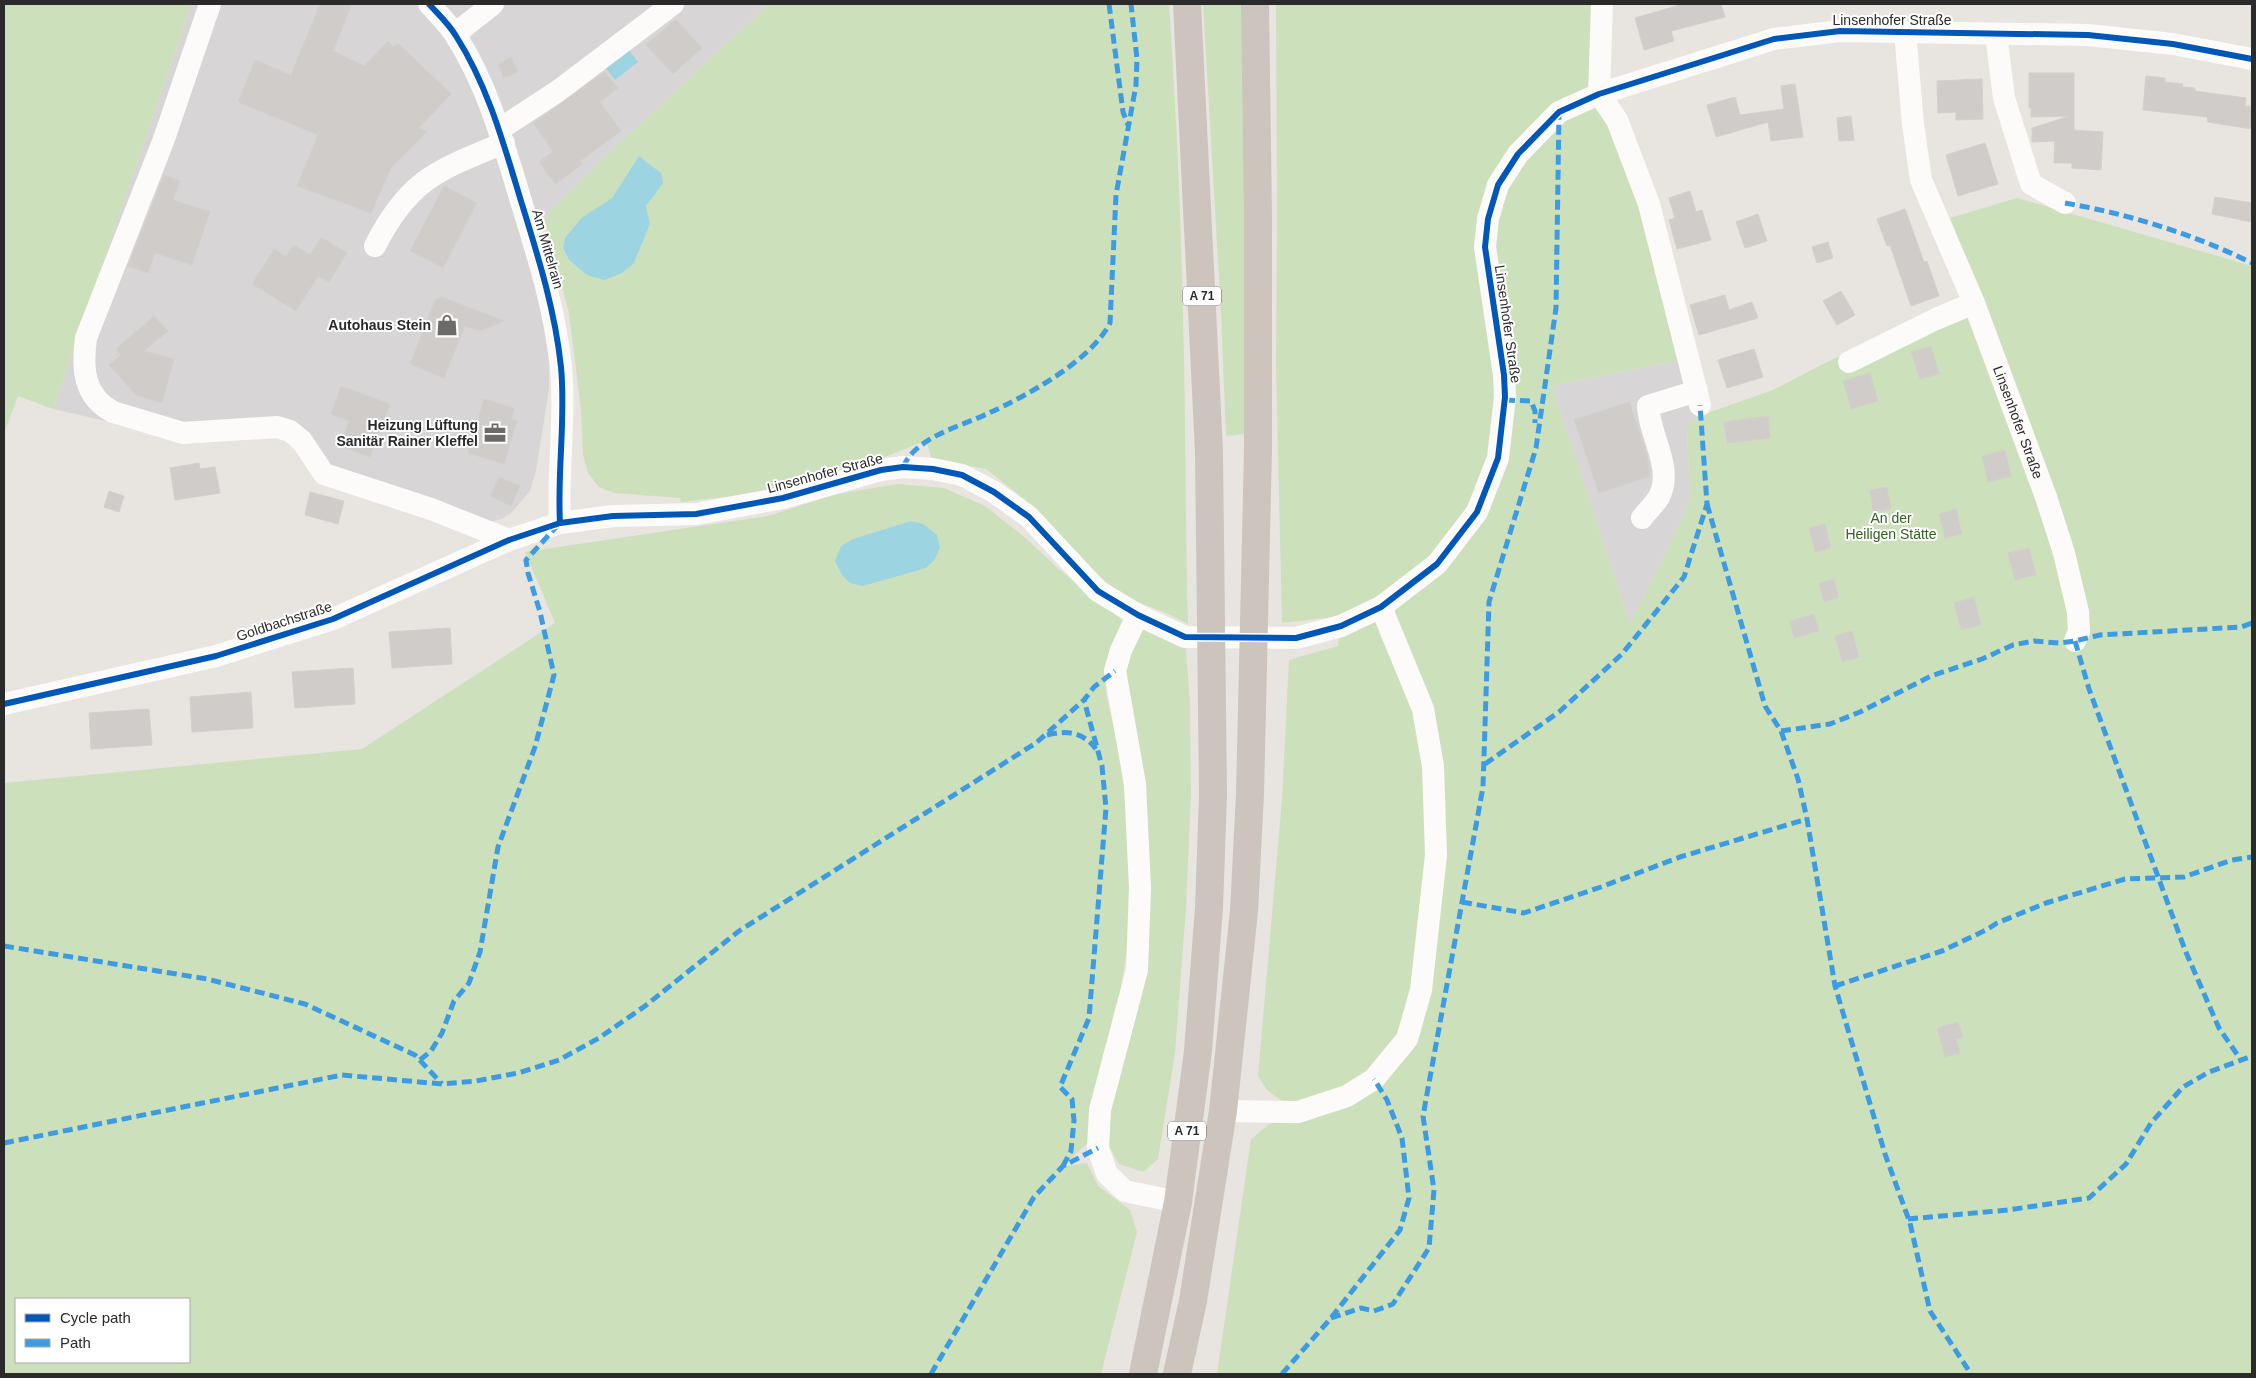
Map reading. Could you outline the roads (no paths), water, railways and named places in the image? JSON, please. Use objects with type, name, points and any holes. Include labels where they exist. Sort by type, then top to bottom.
[{"type":"highway","name":"A 71","points":[[1143,1374],[1178,1202],[1198,1051],[1209,908],[1213,794],[1209,443],[1187,4]]},
{"type":"highway","name":"A 71","points":[[1177,1374],[1196,1282],[1223,1111],[1244,911],[1250,794],[1258,450],[1258,217],[1254,4]]},
{"type":"street","points":[[210,4],[164,140],[86,338],[84,359],[88,388],[102,406],[113,412],[183,433],[277,426],[290,431],[302,441],[324,474],[431,509],[509,540]]},
{"type":"street","name":"Am Mittelrain","points":[[429,4],[455,34],[472,62],[502,136],[548,291],[561,368],[563,413],[558,504],[560,523]]},
{"type":"street","points":[[455,34],[493,4]]},
{"type":"street","points":[[375,246],[396,210],[415,187],[441,169],[502,136],[673,4]]},
{"type":"street","points":[[1602,4],[1600,94],[1618,120],[1649,204],[1698,398],[1648,406],[1649,418],[1663,467],[1663,480],[1659,496],[1642,518]]},
{"type":"street","name":"Linsenhofer Straße","points":[[560,523],[613,516],[696,514],[782,498],[881,470],[903,467],[933,469],[962,475],[994,492],[1029,517],[1098,591],[1138,615],[1186,637],[1296,638],[1342,626],[1380,607],[1437,564],[1477,512],[1498,458],[1505,397],[1504,374],[1485,247],[1488,219],[1498,185],[1518,154],[1560,112],[1600,94],[1774,39],[1840,31],[2088,35],[2173,44],[2252,59]]},
{"type":"street","name":"Linsenhofer Straße","points":[[1905,32],[1913,124],[1921,180],[1974,303],[2027,444],[2064,553],[2078,612],[2079,631],[2075,641]]},
{"type":"street","points":[[1996,34],[2004,98],[2031,184],[2065,203]]},
{"type":"street","points":[[1849,362],[1936,319],[1974,303]]},
{"type":"street","name":"Goldbachstraße","points":[[4,704],[216,656],[333,619],[509,540],[560,523]]},
{"type":"street","points":[[1223,1111],[1298,1112],[1347,1096],[1374,1079],[1407,1039],[1421,990],[1436,855],[1433,766],[1423,709],[1380,607]]},
{"type":"street","points":[[1138,615],[1121,650],[1115,671],[1135,784],[1140,888],[1137,970],[1100,1110],[1098,1148],[1107,1174],[1125,1191],[1178,1202]]},
{"type":"water","points":[[629,50],[638,62],[615,80],[605,67]]},
{"type":"water","points":[[639,156],[661,173],[663,183],[646,206],[650,224],[634,263],[622,273],[604,280],[587,275],[569,260],[563,248],[565,238],[581,218],[612,198]]},
{"type":"water","points":[[911,521],[923,524],[937,535],[940,547],[935,559],[926,568],[863,586],[850,583],[842,575],[835,561],[841,546],[853,539]]},
{"type":"place","name":"Autohaus Stein","points":[[447,325]]},
{"type":"place","name":"Heizung Lüftung Sanitär Rainer Kleffel","points":[[495,433]]},
{"type":"park label","name":"An der Heiligen Stätte","points":[[1891,526]]}]
